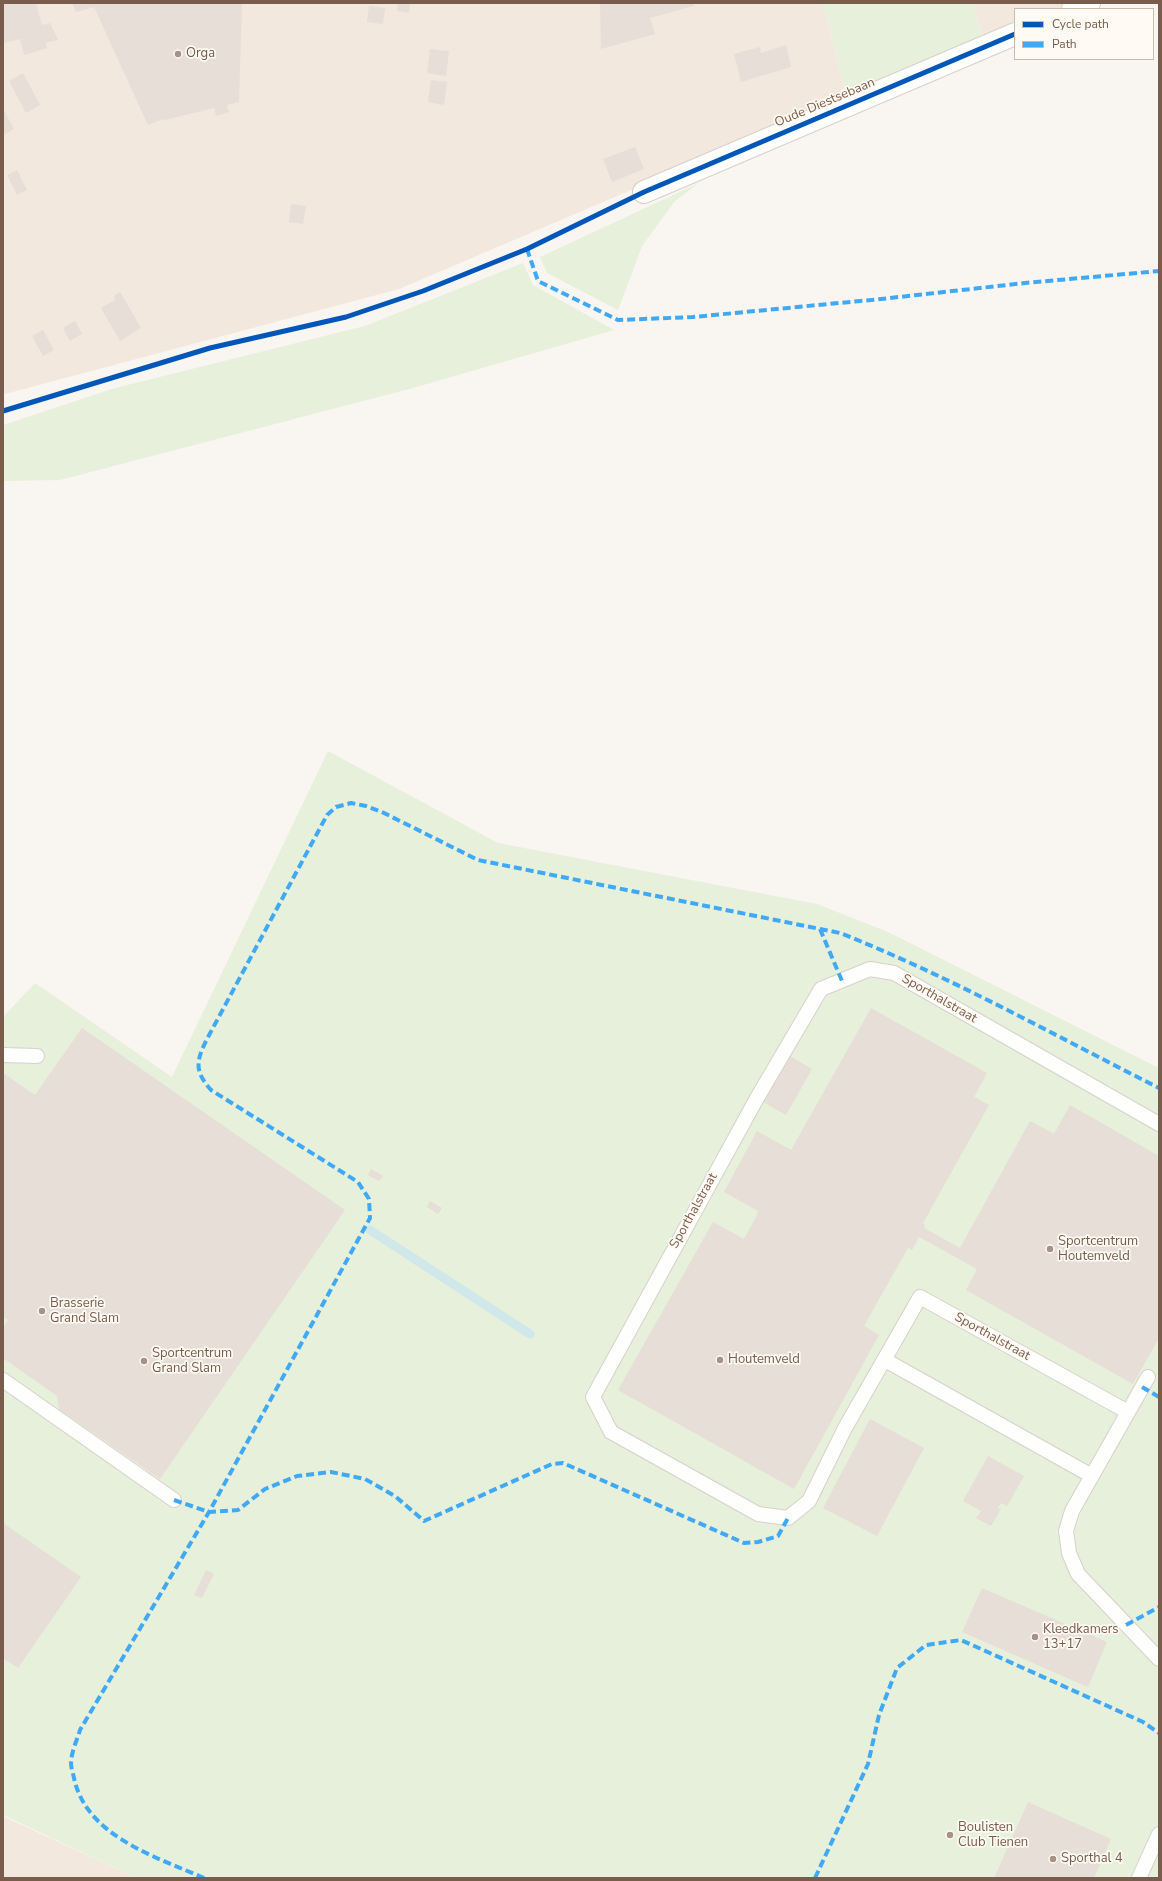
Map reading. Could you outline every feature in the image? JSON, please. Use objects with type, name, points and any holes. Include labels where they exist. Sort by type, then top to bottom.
[{"type":"street","points":[[1076,8],[1089,3]]},
{"type":"street","name":"Oude Diestsebaan","points":[[644,192],[1014,34]]},
{"type":"lane","name":"Sporthalstraat","points":[[1128,1412],[920,1297],[845,1428],[809,1501],[788,1518],[758,1514],[611,1432],[593,1397],[756,1098],[822,989],[870,970],[894,973],[1159,1124]]},
{"type":"lane","points":[[3,1055],[38,1056]]},
{"type":"lane","points":[[885,1360],[1092,1476]]},
{"type":"lane","points":[[1148,1377],[1072,1511],[1066,1531],[1069,1553],[1078,1574],[1159,1659]]},
{"type":"lane","points":[[3,1380],[174,1500]]},
{"type":"lane","points":[[1139,1878],[1159,1834]]},
{"type":"shaded area","points":[[3,3],[823,3],[847,98],[399,289],[5,394],[3,390]]},
{"type":"shaded area","points":[[973,3],[1074,3],[1060,8],[1014,8],[1014,25],[982,37]]},
{"type":"shaded area","points":[[3,1816],[11,1820],[137,1878],[3,1878]]},
{"type":"green space","points":[[823,3],[973,3],[982,37],[847,98]]},
{"type":"green space","points":[[699,183],[675,201],[642,246],[618,310],[547,273],[540,257]]},
{"type":"green space","points":[[523,263],[533,285],[614,330],[413,388],[60,480],[3,481],[3,425],[115,388],[365,326]]},
{"type":"green space","name":"Houtemveld","points":[[328,751],[498,843],[817,904],[888,932],[1159,1068],[1159,1878],[137,1878],[3,1815],[3,1017],[35,983],[172,1077]]},
{"type":"building","points":[[3,3],[36,3],[42,25],[50,23],[58,40],[46,43],[47,48],[24,55],[20,39],[3,43]]},
{"type":"building","name":"Orga","points":[[72,3],[242,3],[239,102],[227,105],[229,112],[216,116],[214,108],[165,120],[163,119],[148,125],[94,7],[76,12]]},
{"type":"building","points":[[398,3],[410,3],[409,13],[397,11]]},
{"type":"building","points":[[600,3],[693,3],[694,6],[650,18],[655,34],[601,49]]},
{"type":"building","points":[[369,6],[385,8],[383,24],[367,22]]},
{"type":"building","points":[[786,45],[791,67],[741,82],[734,54],[760,47],[761,53]]},
{"type":"building","points":[[430,49],[449,51],[446,76],[427,73]]},
{"type":"building","points":[[23,73],[40,105],[26,113],[9,81]]},
{"type":"building","points":[[431,80],[447,82],[444,105],[428,102]]},
{"type":"building","points":[[3,109],[14,129],[3,135]]},
{"type":"building","points":[[635,147],[644,169],[612,182],[603,159]]},
{"type":"building","points":[[17,170],[27,190],[17,195],[7,175]]},
{"type":"building","points":[[291,204],[306,206],[303,224],[289,222]]},
{"type":"building","points":[[120,292],[141,328],[120,341],[101,308],[115,300],[114,296]]},
{"type":"building","points":[[75,321],[82,334],[70,341],[63,328]]},
{"type":"building","points":[[43,330],[54,350],[43,356],[32,336]]},
{"type":"building","name":"Sportcentrum Houtemveld","points":[[871,1008],[987,1073],[974,1097],[989,1105],[923,1223],[925,1225],[924,1228],[960,1248],[1030,1121],[1054,1134],[1070,1105],[1159,1156],[1159,1338],[1133,1384],[966,1290],[977,1269],[919,1237],[912,1250],[908,1248],[864,1326],[879,1335],[794,1489],[618,1390],[713,1222],[744,1239],[756,1217],[758,1211],[724,1192],[757,1131],[791,1150]]},
{"type":"building","points":[[82,1028],[345,1210],[160,1479],[59,1409],[57,1396],[3,1358],[3,1328],[8,1320],[3,1316],[3,1073],[35,1095]]},
{"type":"building","points":[[790,1056],[812,1069],[786,1115],[763,1102]]},
{"type":"building","points":[[371,1169],[383,1176],[379,1181],[368,1175]]},
{"type":"building","points":[[430,1201],[442,1208],[438,1214],[427,1207]]},
{"type":"building","points":[[870,1419],[924,1448],[877,1536],[823,1508]]},
{"type":"building","points":[[988,1456],[1024,1476],[1007,1506],[1001,1503],[998,1508],[1001,1509],[991,1526],[976,1518],[981,1511],[963,1501]]},
{"type":"building","points":[[3,1523],[81,1577],[18,1668],[3,1658]]},
{"type":"building","points":[[206,1570],[214,1574],[202,1598],[194,1595]]},
{"type":"building","name":"Kleedkamers 13+17","points":[[982,1588],[1107,1642],[1088,1687],[962,1632]]},
{"type":"building","name":"Sporthal 4","points":[[1028,1802],[1111,1839],[1094,1878],[994,1878]]},
{"type":"waterway","points":[[370,1230],[530,1334]]},
{"type":"marked path","points":[[527,249],[538,281],[618,320],[693,317],[881,299],[1025,283],[1159,271]]},
{"type":"marked path","points":[[204,1878],[165,1862],[126,1842],[108,1830],[93,1815],[81,1798],[71,1767],[71,1759],[80,1730],[209,1512],[370,1218],[369,1199],[358,1182],[211,1090],[205,1083],[198,1066],[207,1039],[327,815],[336,807],[351,803],[366,806],[384,813],[478,860],[840,933],[961,987],[1159,1088]]},
{"type":"marked path","points":[[820,929],[842,981]]},
{"type":"marked path","points":[[1142,1387],[1159,1397]]},
{"type":"marked path","points":[[174,1500],[209,1512],[238,1510],[265,1489],[297,1476],[331,1472],[365,1479],[395,1496],[424,1521],[552,1464],[563,1463],[744,1543],[758,1542],[778,1536],[788,1518]]},
{"type":"marked path","points":[[1126,1625],[1159,1607]]},
{"type":"marked path","points":[[815,1878],[868,1764],[879,1715],[897,1668],[926,1645],[961,1640],[1143,1722],[1159,1733]]},
{"type":"cycle path","points":[[3,411],[210,348],[346,317],[423,291],[527,249],[644,192],[1014,34]]},
{"type":"place","name":"Orga","points":[[178,54]]},
{"type":"place","name":"Sportcentrum Houtemveld","points":[[1050,1249]]},
{"type":"place","name":"Brasserie Grand Slam","points":[[42,1311]]},
{"type":"place","name":"Houtemveld","points":[[720,1360]]},
{"type":"place","name":"Sportcentrum Grand Slam","points":[[144,1361]]},
{"type":"place","name":"Kleedkamers 13+17","points":[[1035,1637]]},
{"type":"place","name":"Boulisten Club Tienen","points":[[950,1835]]},
{"type":"place","name":"Sporthal 4","points":[[1053,1859]]}]
